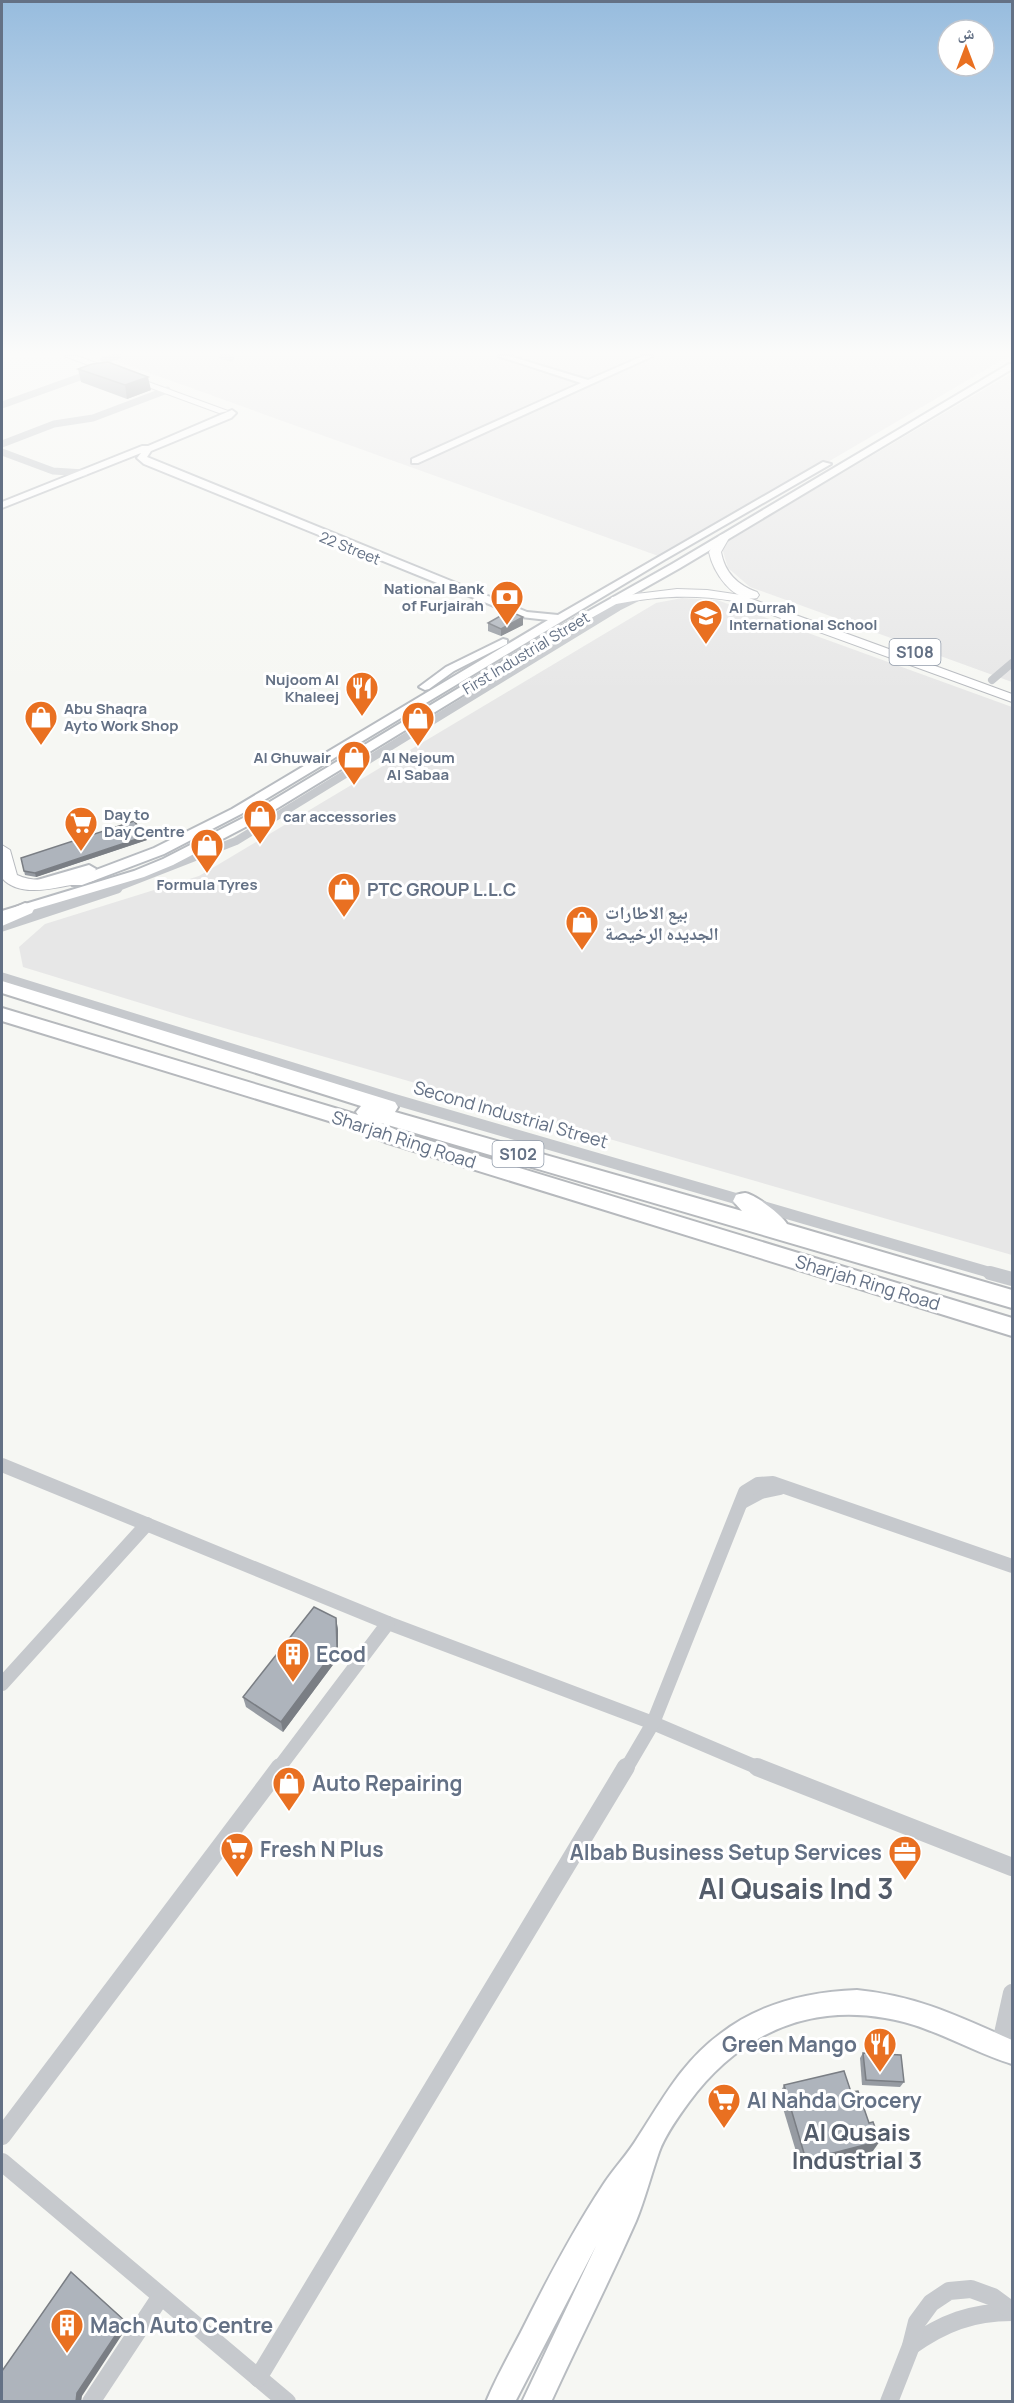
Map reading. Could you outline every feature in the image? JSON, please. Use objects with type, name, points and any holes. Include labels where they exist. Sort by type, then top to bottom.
[{"type":"highway","points":[[2,918],[25,909]]},
{"type":"highway","points":[[2,987],[426,1119],[464,1138]]},
{"type":"highway","name":"Sharjah Ring Road","points":[[7,1013],[464,1138],[1012,1299]]},
{"type":"highway","name":"Sharjah Ring Road","points":[[7,1013],[223,1097],[359,1132],[393,1137],[1012,1327]]},
{"type":"highway","points":[[744,1201],[790,1234]]},
{"type":"main road","points":[[2,505],[99,468]]},
{"type":"main road","points":[[2,512],[107,468]]},
{"type":"main road","name":"22 Street","points":[[150,468],[520,615],[532,625]]},
{"type":"main road","name":"22 Street","points":[[162,468],[460,589],[529,616],[544,618]]},
{"type":"main road","name":"First Industrial Street","points":[[2,904],[91,878],[149,856],[194,835],[276,789],[560,617],[820,468]]},
{"type":"main road","name":"First Industrial Street","points":[[25,909],[139,874],[168,862],[249,820],[418,718],[504,672],[616,600],[840,468]]},
{"type":"main road","points":[[723,538],[715,548],[717,563],[726,579],[740,594]]},
{"type":"main road","points":[[30,886],[103,864],[171,836],[284,772],[435,681],[450,669],[606,582],[628,578]]},
{"type":"main road","points":[[616,600],[645,594],[694,592],[740,594]]},
{"type":"main road","name":"S108","points":[[740,594],[1012,687]]},
{"type":"main road","name":"S108","points":[[740,594],[1012,698]]},
{"type":"main road","points":[[544,618],[560,617]]},
{"type":"main road","points":[[418,718],[448,711]]},
{"type":"main road","points":[[276,789],[284,772]]},
{"type":"main road","points":[[312,796],[327,773]]},
{"type":"main road","points":[[171,836],[194,835]]},
{"type":"main road","points":[[2,850],[10,878],[30,886],[91,878]]},
{"type":"main road","points":[[139,874],[161,872]]},
{"type":"main road","points":[[500,2402],[597,2219],[680,2095],[722,2046],[760,2022],[802,2007],[847,2002],[891,2006],[934,2019],[1006,2050]]},
{"type":"main road","points":[[536,2402],[626,2212],[648,2146]]},
{"type":"street","points":[[45,468],[53,471],[84,473]]},
{"type":"street","points":[[53,471],[57,477],[55,484]]},
{"type":"street","points":[[2,926],[93,897],[236,841],[448,711],[504,672],[645,594]]},
{"type":"street","points":[[992,680],[1012,663]]},
{"type":"street","name":"Second Industrial Street","points":[[2,978],[393,1099],[1012,1280]]},
{"type":"street","points":[[2,1466],[388,1623],[654,1723],[729,1756],[1012,1866]]},
{"type":"street","points":[[258,2378],[654,1723],[742,1502],[761,1492],[783,1487],[1012,1566]]},
{"type":"street","points":[[2,1684],[147,1524]]},
{"type":"street","points":[[2,2136],[388,1623]]},
{"type":"street","points":[[1006,2050],[1012,1993]]},
{"type":"street","points":[[2,2162],[287,2402]]},
{"type":"street","points":[[91,2402],[161,2296]]},
{"type":"street","points":[[889,2402],[911,2346],[934,2329],[958,2317],[986,2312],[1012,2312]]},
{"type":"shaded area","points":[[414,468],[817,468],[664,558]]},
{"type":"shaded area","points":[[851,468],[1012,468],[1012,682],[750,587],[728,568],[722,548],[729,540]]},
{"type":"shaded area","points":[[682,598],[717,600],[1012,707],[1012,1255],[186,1017],[23,967],[19,947],[45,924],[199,876],[656,603]]},
{"type":"building","points":[[509,611],[523,617],[501,629],[488,623]]},
{"type":"building","name":"Day to Day Centre","points":[[134,821],[146,836],[35,873],[24,871],[21,858]]},
{"type":"building","name":"Ecod","points":[[314,1607],[336,1618],[337,1647],[281,1722],[243,1697]]},
{"type":"building","name":"Green Mango","points":[[863,2053],[901,2055],[904,2082],[866,2080]]},
{"type":"building","points":[[844,2071],[851,2092],[858,2091],[869,2123],[873,2122],[880,2141],[806,2160],[784,2085]]},
{"type":"building","name":"Mach Auto Centre","points":[[71,2272],[125,2321],[77,2393],[76,2402],[2,2402],[2,2371]]},
{"type":"place","name":"National Bank of Furjairah","points":[[507,626]]},
{"type":"place","name":"Al Durrah International School","points":[[706,645]]},
{"type":"place","name":"Nujoom Al Khaleej","points":[[362,717]]},
{"type":"place","name":"Abu Shaqra Ayto Work Shop","points":[[41,746]]},
{"type":"place","name":"Al Nejoum Al Sabaa","points":[[418,747]]},
{"type":"place","name":"Al Ghuwair","points":[[354,786]]},
{"type":"place","name":"car accessories","points":[[260,845]]},
{"type":"place","name":"Day to Day Centre","points":[[81,852]]},
{"type":"place","name":"Formula Tyres","points":[[207,874]]},
{"type":"place","name":"PTC GROUP L.L.C","points":[[344,918]]},
{"type":"place","name":"بيع الاطارات الجديده الرخيصة","points":[[582,951]]},
{"type":"place","name":"Ecod","points":[[293,1683]]},
{"type":"place","name":"Auto Repairing","points":[[289,1812]]},
{"type":"place","name":"Fresh N Plus","points":[[237,1878]]},
{"type":"place","name":"Albab Business Setup Services","points":[[905,1881]]},
{"type":"place","name":"Green Mango","points":[[880,2073]]},
{"type":"place","name":"Al Nahda Grocery","points":[[724,2129]]},
{"type":"place","name":"Mach Auto Centre","points":[[67,2354]]},
{"type":"district","name":"Al Qusais Ind 3","points":[[796,1888]]},
{"type":"district","name":"Al Qusais Industrial 3","points":[[857,2145]]}]
